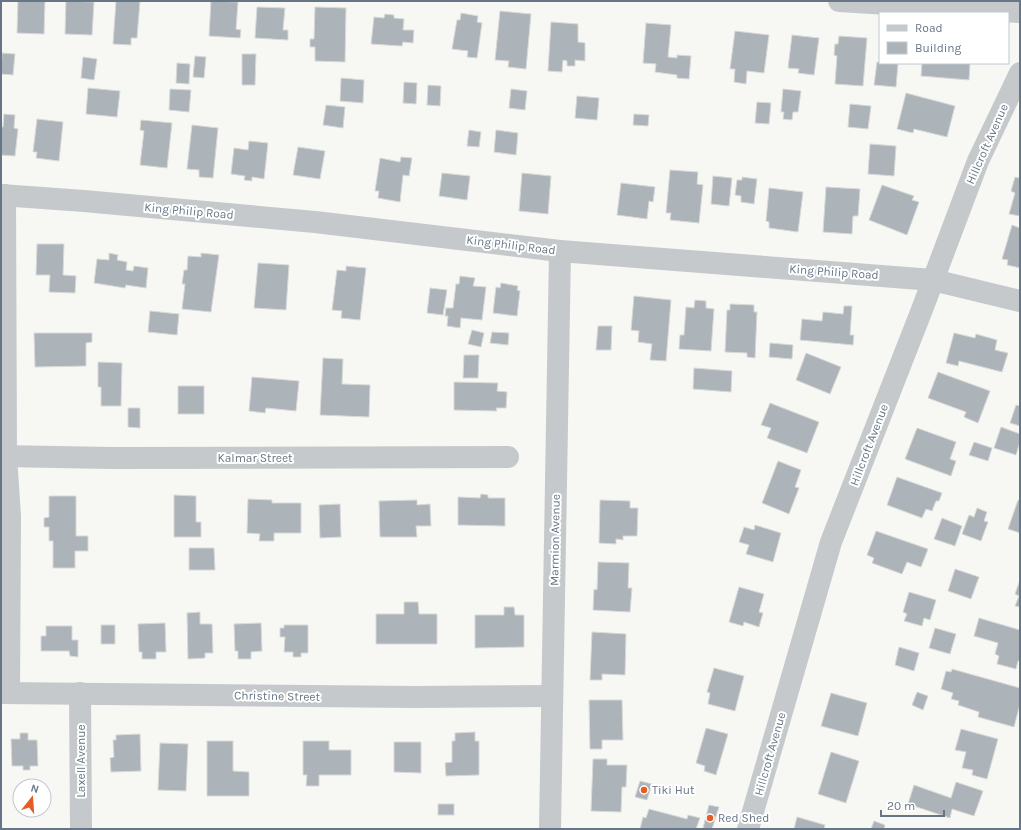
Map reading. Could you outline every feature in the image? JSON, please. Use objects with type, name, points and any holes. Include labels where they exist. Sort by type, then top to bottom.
[{"type":"street","points":[[839,1],[1020,12]]},
{"type":"street","name":"Hillcroft Avenue","points":[[748,829],[831,542],[978,161],[1020,73]]},
{"type":"street","points":[[3,195],[4,456],[10,516],[5,693]]},
{"type":"street","name":"King Philip Road","points":[[3,195],[76,200],[315,222],[560,251],[933,280],[1020,301]]},
{"type":"street","name":"Marmion Avenue","points":[[550,829],[560,251]]},
{"type":"street","name":"Kalmar Street","points":[[4,456],[141,458],[508,457]]},
{"type":"street","name":"Christine Street","points":[[5,693],[407,697],[552,696]]},
{"type":"street","name":"Laxell Avenue","points":[[80,693],[81,829]]},
{"type":"building","points":[[18,1],[45,1],[44,34],[17,33]]},
{"type":"building","points":[[66,1],[94,2],[92,35],[65,34]]},
{"type":"building","points":[[116,1],[140,1],[137,38],[131,38],[131,45],[113,44]]},
{"type":"building","points":[[211,1],[238,2],[236,29],[241,30],[240,38],[209,36]]},
{"type":"building","points":[[257,7],[285,8],[283,30],[288,30],[288,40],[255,38]]},
{"type":"building","points":[[315,7],[346,8],[345,62],[315,61],[315,47],[310,47],[310,39],[314,39]]},
{"type":"building","points":[[500,11],[531,14],[526,69],[508,67],[509,61],[495,60]]},
{"type":"building","points":[[461,13],[478,16],[477,22],[482,23],[477,58],[467,57],[468,51],[452,49],[457,20],[460,20]]},
{"type":"building","points":[[385,14],[394,15],[394,18],[404,19],[403,30],[414,30],[413,43],[403,42],[402,46],[371,44],[374,17],[384,18]]},
{"type":"building","points":[[551,22],[578,24],[578,42],[585,43],[585,61],[575,60],[575,66],[567,66],[567,61],[563,60],[562,72],[548,71]]},
{"type":"building","points":[[646,23],[671,25],[668,57],[677,58],[677,55],[691,56],[689,79],[677,78],[677,75],[655,72],[656,64],[643,63]]},
{"type":"building","points":[[735,31],[769,35],[764,73],[747,71],[746,84],[734,82],[735,69],[730,69]]},
{"type":"building","points":[[792,35],[819,38],[814,75],[798,73],[799,69],[788,68]]},
{"type":"building","points":[[839,36],[867,38],[863,86],[835,84],[837,56],[834,55],[835,44],[838,44]]},
{"type":"building","points":[[2,53],[15,54],[13,75],[1,74]]},
{"type":"building","points":[[242,54],[256,54],[255,85],[242,85]]},
{"type":"building","points":[[195,56],[206,57],[204,78],[193,77]]},
{"type":"building","points":[[83,57],[97,59],[94,80],[81,78]]},
{"type":"building","points":[[877,62],[879,62],[879,64],[898,64],[896,87],[874,85]]},
{"type":"building","points":[[177,63],[190,64],[189,84],[176,83]]},
{"type":"building","points":[[922,64],[970,64],[969,80],[921,76]]},
{"type":"building","points":[[341,78],[364,80],[363,103],[340,101]]},
{"type":"building","points":[[404,82],[417,83],[416,104],[403,103]]},
{"type":"building","points":[[428,85],[441,86],[440,106],[427,105]]},
{"type":"building","points":[[88,88],[120,91],[117,117],[86,114]]},
{"type":"building","points":[[170,89],[191,90],[189,112],[169,110]]},
{"type":"building","points":[[511,89],[527,91],[525,110],[509,108]]},
{"type":"building","points":[[783,89],[801,91],[798,112],[793,112],[792,120],[783,119],[784,112],[781,112]]},
{"type":"building","points":[[906,93],[955,106],[947,137],[914,129],[913,133],[897,129]]},
{"type":"building","points":[[577,96],[599,98],[597,120],[575,118]]},
{"type":"building","points":[[757,102],[771,103],[769,124],[755,123]]},
{"type":"building","points":[[850,104],[871,106],[868,129],[848,127]]},
{"type":"building","points":[[326,105],[345,107],[343,128],[323,125]]},
{"type":"building","points":[[4,114],[15,115],[14,128],[18,129],[15,156],[1,155],[1,127],[3,127]]},
{"type":"building","points":[[634,114],[649,115],[648,126],[633,125]]},
{"type":"building","points":[[37,119],[63,122],[59,161],[36,158],[37,152],[33,152]]},
{"type":"building","points":[[141,120],[172,123],[167,168],[140,165],[144,131],[140,130]]},
{"type":"building","points":[[192,125],[218,128],[213,178],[199,177],[199,170],[187,169]]},
{"type":"building","points":[[469,130],[481,132],[479,147],[467,146]]},
{"type":"building","points":[[496,130],[518,133],[516,155],[494,152]]},
{"type":"building","points":[[249,141],[268,143],[264,179],[252,177],[252,181],[244,180],[245,176],[231,174],[234,148],[248,150]]},
{"type":"building","points":[[870,144],[896,146],[894,176],[868,174]]},
{"type":"building","points":[[298,147],[325,151],[320,179],[293,175]]},
{"type":"building","points":[[401,157],[412,158],[409,176],[403,175],[400,202],[378,198],[379,191],[375,191],[380,158],[400,162]]},
{"type":"building","points":[[670,170],[698,172],[697,184],[703,185],[699,223],[670,220],[671,213],[666,213]]},
{"type":"building","points":[[442,173],[470,176],[467,200],[439,196]]},
{"type":"building","points":[[522,173],[551,176],[548,214],[519,211]]},
{"type":"building","points":[[1020,174],[1020,216],[1009,214],[1015,193],[1011,191],[1015,177],[1019,178]]},
{"type":"building","points":[[713,176],[732,178],[729,206],[711,204]]},
{"type":"building","points":[[742,177],[757,179],[754,204],[741,202],[741,196],[735,195],[737,180],[742,180]]},
{"type":"building","points":[[621,183],[655,187],[653,202],[649,201],[647,219],[617,215]]},
{"type":"building","points":[[882,185],[914,196],[912,200],[919,202],[907,235],[869,220]]},
{"type":"building","points":[[826,187],[860,189],[858,216],[853,216],[852,234],[823,232]]},
{"type":"building","points":[[769,188],[803,192],[798,232],[769,228],[769,222],[766,221]]},
{"type":"building","points":[[1012,225],[1020,228],[1020,268],[1007,265],[1008,260],[1002,259]]},
{"type":"building","points":[[37,244],[64,244],[63,275],[76,276],[75,293],[49,292],[50,275],[36,275]]},
{"type":"building","points":[[109,253],[118,255],[117,260],[127,262],[126,270],[133,271],[134,266],[148,268],[146,288],[126,285],[125,288],[94,283],[97,259],[109,260]]},
{"type":"building","points":[[201,253],[219,255],[211,312],[182,309],[185,284],[182,284],[184,270],[187,270],[188,256],[201,257]]},
{"type":"building","points":[[258,263],[289,265],[286,310],[254,308]]},
{"type":"building","points":[[346,266],[366,268],[360,320],[341,318],[342,311],[332,310],[337,270],[346,271]]},
{"type":"building","points":[[460,276],[475,278],[473,286],[486,287],[482,320],[461,318],[460,328],[447,326],[448,316],[445,316],[446,308],[453,308],[456,284],[459,284]]},
{"type":"building","points":[[501,283],[518,286],[517,290],[520,291],[517,316],[493,313],[496,287],[500,288]]},
{"type":"building","points":[[430,288],[447,290],[443,315],[427,313]]},
{"type":"building","points":[[634,296],[671,300],[666,361],[650,360],[652,344],[638,342],[639,331],[631,330]]},
{"type":"building","points":[[695,300],[706,301],[706,308],[714,309],[711,351],[679,349],[680,335],[684,335],[686,307],[694,308]]},
{"type":"building","points":[[730,304],[754,305],[754,312],[757,312],[755,358],[747,357],[747,353],[725,352],[727,310],[730,310]]},
{"type":"building","points":[[844,306],[852,306],[850,335],[854,335],[853,345],[800,340],[802,319],[822,321],[823,312],[843,314]]},
{"type":"building","points":[[150,311],[179,314],[177,335],[148,332]]},
{"type":"building","points":[[598,326],[612,326],[611,350],[596,350]]},
{"type":"building","points":[[472,330],[484,333],[481,347],[468,344]]},
{"type":"building","points":[[492,332],[509,333],[508,345],[490,343]]},
{"type":"building","points":[[34,333],[92,333],[92,342],[86,343],[86,366],[35,367]]},
{"type":"building","points":[[954,333],[975,338],[976,334],[997,340],[995,350],[1008,353],[1002,372],[959,361],[958,366],[946,363]]},
{"type":"building","points":[[770,343],[793,345],[792,359],[769,357]]},
{"type":"building","points":[[806,353],[841,367],[830,394],[796,380]]},
{"type":"building","points":[[464,355],[479,355],[478,378],[463,378]]},
{"type":"building","points":[[323,358],[343,359],[342,384],[370,385],[369,417],[320,415]]},
{"type":"building","points":[[98,362],[122,363],[121,406],[101,406],[101,387],[98,387]]},
{"type":"building","points":[[694,368],[732,371],[731,392],[693,389]]},
{"type":"building","points":[[938,372],[990,391],[978,423],[964,417],[966,412],[928,398]]},
{"type":"building","points":[[252,377],[299,381],[296,411],[266,408],[265,413],[249,411]]},
{"type":"building","points":[[454,382],[498,383],[497,391],[507,392],[506,408],[496,408],[497,411],[454,410]]},
{"type":"building","points":[[178,386],[204,386],[204,414],[178,414]]},
{"type":"building","points":[[770,403],[819,422],[807,453],[767,438],[771,428],[761,425]]},
{"type":"building","points":[[1016,405],[1020,406],[1020,426],[1010,423]]},
{"type":"building","points":[[128,408],[140,408],[140,428],[128,427]]},
{"type":"building","points":[[1001,427],[1020,434],[1020,442],[1016,455],[994,448]]},
{"type":"building","points":[[917,428],[956,442],[950,459],[956,461],[951,476],[905,459]]},
{"type":"building","points":[[974,442],[992,448],[988,461],[969,455]]},
{"type":"building","points":[[778,461],[801,470],[795,487],[799,488],[789,514],[762,503]]},
{"type":"building","points":[[897,477],[942,493],[939,501],[936,501],[932,511],[926,509],[922,518],[887,505]]},
{"type":"building","points":[[481,494],[488,495],[488,498],[505,498],[505,526],[458,525],[458,497],[480,498]]},
{"type":"building","points":[[174,495],[196,496],[196,522],[201,522],[201,537],[174,537]]},
{"type":"building","points":[[49,496],[76,496],[76,536],[88,536],[88,551],[75,551],[75,568],[53,568],[53,541],[49,541],[49,527],[44,527],[44,518],[49,517]]},
{"type":"building","points":[[248,499],[272,500],[272,503],[301,503],[301,533],[274,533],[274,541],[259,541],[260,534],[247,533]]},
{"type":"building","points":[[417,500],[417,505],[430,504],[431,526],[416,526],[417,537],[380,537],[379,501]]},
{"type":"building","points":[[600,500],[630,501],[630,508],[638,508],[637,536],[623,536],[623,540],[616,539],[616,544],[599,543]]},
{"type":"building","points":[[1018,500],[1020,501],[1020,533],[1008,529]]},
{"type":"building","points":[[340,504],[341,537],[320,538],[319,505]]},
{"type":"building","points":[[977,508],[987,512],[984,521],[988,522],[981,541],[962,534],[969,515],[974,517]]},
{"type":"building","points":[[942,518],[962,526],[955,546],[934,539]]},
{"type":"building","points":[[755,525],[781,533],[773,562],[746,554],[749,545],[739,542],[744,527],[754,530]]},
{"type":"building","points":[[876,531],[928,549],[921,567],[907,562],[902,574],[872,563],[874,558],[867,555]]},
{"type":"building","points":[[189,548],[214,548],[215,570],[189,570]]},
{"type":"building","points":[[598,562],[629,563],[628,588],[632,588],[630,612],[593,610],[594,589],[597,590]]},
{"type":"building","points":[[955,569],[979,577],[971,599],[948,591]]},
{"type":"building","points":[[1020,580],[1020,607],[1015,606],[1019,596],[1015,594]]},
{"type":"building","points":[[739,587],[764,594],[759,612],[763,613],[759,627],[744,622],[743,626],[729,622]]},
{"type":"building","points":[[909,592],[936,600],[930,620],[924,618],[922,626],[904,621],[907,614],[903,612]]},
{"type":"building","points":[[404,602],[418,602],[419,614],[437,614],[437,644],[376,644],[376,614],[404,614]]},
{"type":"building","points":[[504,607],[514,607],[515,615],[524,615],[524,647],[475,648],[475,615],[504,615]]},
{"type":"building","points":[[200,612],[200,624],[212,624],[213,653],[205,653],[205,658],[188,659],[187,613]]},
{"type":"building","points":[[979,618],[1020,630],[1020,661],[1018,661],[1016,669],[997,664],[999,656],[995,654],[998,643],[974,636]]},
{"type":"building","points":[[165,623],[166,652],[156,652],[156,659],[142,659],[142,652],[139,652],[138,624]]},
{"type":"building","points":[[261,623],[262,651],[251,652],[251,659],[238,659],[238,651],[235,651],[234,624]]},
{"type":"building","points":[[101,625],[115,625],[115,644],[101,644]]},
{"type":"building","points":[[284,625],[308,625],[308,653],[301,653],[301,657],[293,657],[293,652],[284,652],[285,637],[280,637],[280,628],[284,628]]},
{"type":"building","points":[[46,626],[72,626],[72,640],[78,640],[78,657],[70,656],[69,651],[41,651],[41,636],[46,636]]},
{"type":"building","points":[[935,628],[956,634],[950,654],[929,648]]},
{"type":"building","points":[[592,632],[626,634],[625,675],[602,674],[602,680],[590,680]]},
{"type":"building","points":[[899,647],[919,653],[914,671],[895,665]]},
{"type":"building","points":[[714,668],[744,676],[735,711],[708,704],[710,693],[707,692]]},
{"type":"building","points":[[952,669],[1020,688],[1020,704],[1014,727],[978,717],[979,712],[958,705],[959,701],[951,699],[953,693],[941,689],[946,671],[951,672]]},
{"type":"building","points":[[917,692],[928,696],[923,710],[912,705]]},
{"type":"building","points":[[831,693],[867,703],[858,736],[821,726]]},
{"type":"building","points":[[589,700],[622,700],[623,740],[602,740],[602,749],[590,749]]},
{"type":"building","points":[[706,728],[728,734],[716,775],[704,771],[705,766],[696,763]]},
{"type":"building","points":[[961,729],[998,739],[987,779],[972,775],[973,770],[962,768],[966,752],[955,750]]},
{"type":"building","points":[[475,732],[475,741],[479,741],[479,775],[446,776],[445,763],[452,762],[452,741],[455,741],[455,733]]},
{"type":"building","points":[[20,733],[28,733],[28,740],[37,740],[38,766],[30,766],[30,770],[23,770],[23,766],[12,766],[11,739],[20,739]]},
{"type":"building","points":[[140,734],[141,771],[111,772],[110,758],[114,757],[113,740],[116,740],[116,735]]},
{"type":"building","points":[[207,741],[233,741],[233,771],[249,772],[249,796],[207,796]]},
{"type":"building","points":[[303,741],[329,741],[329,750],[351,750],[351,775],[319,775],[319,786],[306,786],[307,775],[303,775]]},
{"type":"building","points":[[394,742],[421,742],[421,773],[394,772]]},
{"type":"building","points":[[160,743],[188,744],[186,791],[158,790]]},
{"type":"building","points":[[831,752],[859,761],[846,803],[818,794]]},
{"type":"building","points":[[593,759],[607,759],[607,765],[627,765],[626,787],[622,787],[621,812],[591,811]]},
{"type":"building","name":"Tiki Hut","points":[[640,781],[652,784],[647,800],[635,797]]},
{"type":"building","points":[[956,782],[983,791],[974,816],[952,809],[950,818],[908,804],[914,785],[951,798]]},
{"type":"building","points":[[438,804],[454,804],[454,815],[438,815]]},
{"type":"building","name":"Red Shed","points":[[709,805],[719,807],[712,829],[703,828]]},
{"type":"building","points":[[649,809],[687,819],[688,815],[700,818],[696,829],[640,829],[643,817],[646,818]]},
{"type":"building","points":[[797,817],[825,825],[824,829],[794,829]]},
{"type":"building","points":[[874,821],[885,825],[884,829],[871,829]]},
{"type":"place","name":"Tiki Hut","points":[[644,790]]},
{"type":"place","name":"Red Shed","points":[[710,818]]}]
